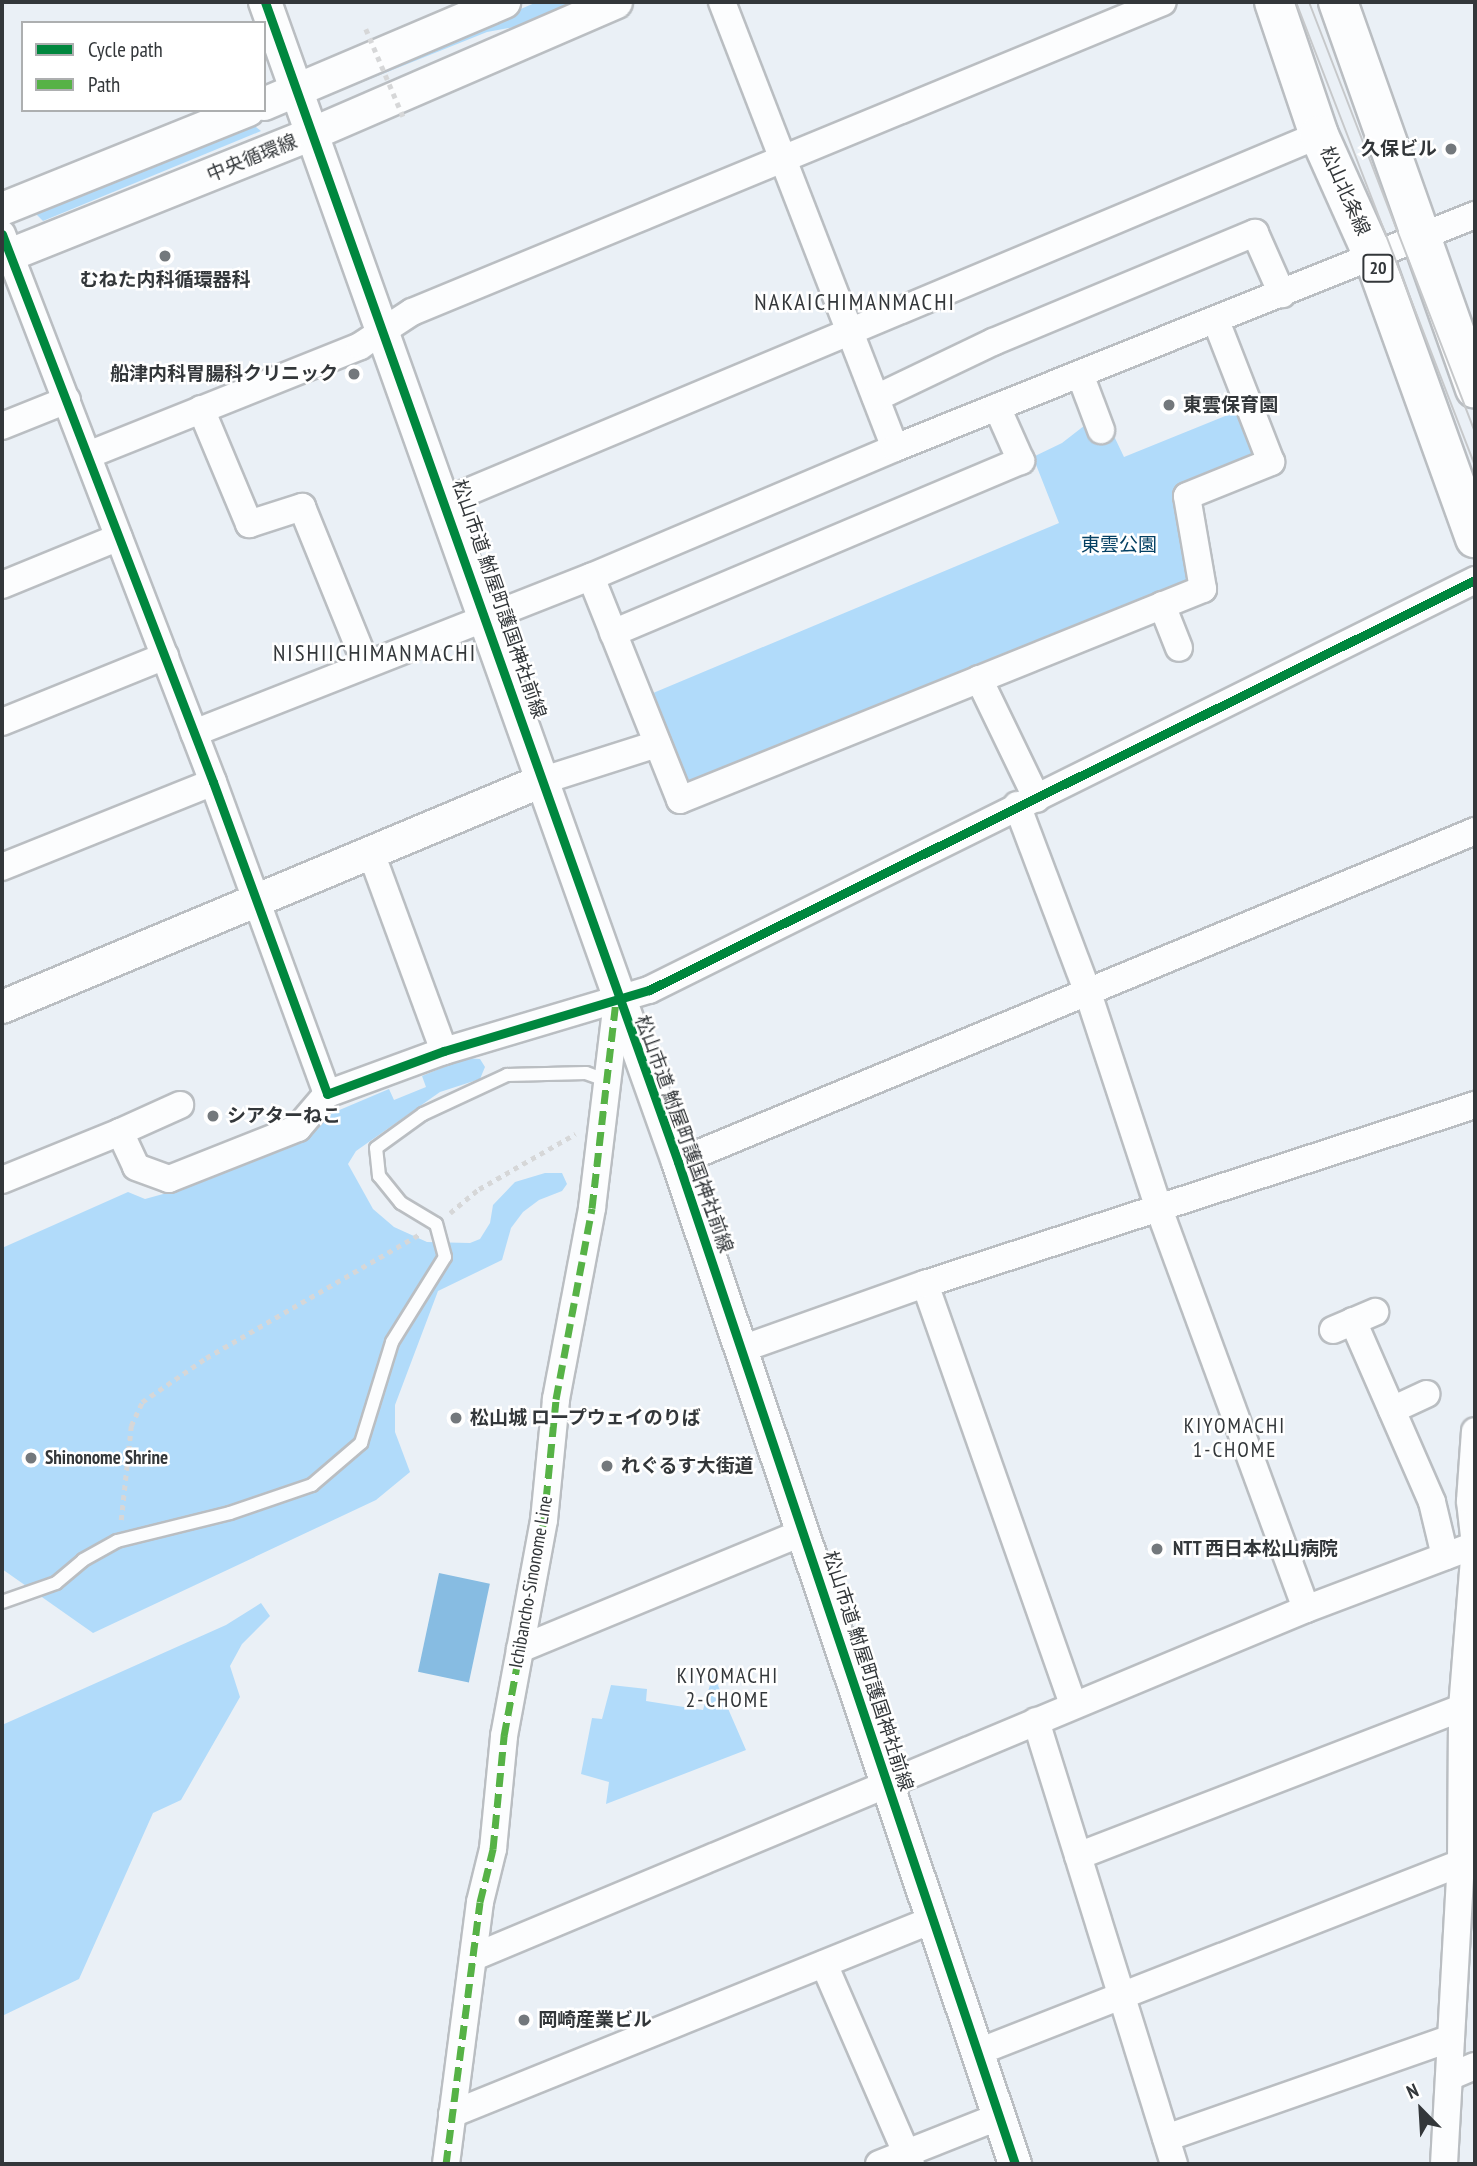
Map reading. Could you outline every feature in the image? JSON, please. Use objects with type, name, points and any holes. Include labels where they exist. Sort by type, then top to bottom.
[{"type":"main road","name":"松山北条線","points":[[1274,2],[1319,135],[1374,258],[1475,538]]},
{"type":"main road","points":[[1338,2],[1475,388]]},
{"type":"street","name":"松山市道 鮒屋町護国神社前線","points":[[265,2],[446,501],[544,780],[617,1000],[678,1162],[1015,2164]]},
{"type":"street","points":[[266,102],[504,2]]},
{"type":"street","name":"中央循環線","points":[[5,249],[314,134],[616,2]]},
{"type":"street","points":[[722,2],[895,448]]},
{"type":"street","points":[[88,455],[360,346],[412,312],[1163,2]]},
{"type":"street","points":[[2,209],[242,112]]},
{"type":"street","points":[[446,501],[1319,135]]},
{"type":"street","points":[[194,733],[591,577],[895,448],[1374,258],[1420,236],[1475,215]]},
{"type":"street","points":[[876,398],[993,342],[1255,233],[1282,294]]},
{"type":"street","points":[[5,249],[67,400],[165,656],[327,1094]]},
{"type":"street","points":[[591,577],[680,800],[1202,589],[1186,496],[1271,462],[1216,321]]},
{"type":"street","points":[[1080,374],[1101,429]]},
{"type":"street","points":[[2,426],[67,400]]},
{"type":"street","points":[[612,633],[1020,461],[997,407]]},
{"type":"street","points":[[201,409],[249,524],[302,507],[366,665]]},
{"type":"street","points":[[2,585],[119,537]]},
{"type":"street","points":[[120,1132],[136,1167],[169,1179],[298,1128],[327,1094],[444,1051],[649,990],[1475,580]]},
{"type":"street","points":[[1162,605],[1179,648]]},
{"type":"street","points":[[2,722],[165,656]]},
{"type":"street","points":[[979,679],[1027,802],[1159,1209],[1306,1609]]},
{"type":"street","points":[[2,1007],[370,850],[544,780],[657,744]]},
{"type":"street","points":[[2,867],[213,782]]},
{"type":"street","points":[[678,1162],[1475,831]]},
{"type":"street","points":[[370,850],[444,1051]]},
{"type":"street","name":"Ichibancho-Sinonome Line","points":[[446,2164],[520,1649],[544,1520],[556,1399],[592,1208],[617,1000]]},
{"type":"street","points":[[2,1180],[180,1105]]},
{"type":"street","points":[[742,1349],[925,1284],[1475,1105]]},
{"type":"street","points":[[925,1284],[1073,1705]]},
{"type":"street","points":[[1354,1321],[1432,1502],[1444,1556]]},
{"type":"street","points":[[1392,1410],[1427,1394]]},
{"type":"street","points":[[1444,2164],[1461,1863],[1462,1708],[1475,1545],[1470,1501],[1475,1431]]},
{"type":"street","points":[[520,1649],[804,1532]]},
{"type":"street","points":[[474,1957],[1306,1609],[1475,1545]]},
{"type":"street","points":[[1077,1856],[1462,1708]]},
{"type":"street","points":[[1035,1721],[1174,2164]]},
{"type":"street","points":[[978,2052],[1123,1999],[1461,1863]]},
{"type":"street","points":[[452,2114],[932,1920]]},
{"type":"street","points":[[824,1964],[909,2159]]},
{"type":"street","points":[[1166,2138],[1451,2038]]},
{"type":"street","points":[[1449,2077],[1475,2066]]},
{"type":"street","points":[[879,2164],[909,2159],[1000,2116]]},
{"type":"lane","points":[[2,1602],[56,1583],[83,1560],[117,1541],[218,1517],[312,1485],[361,1443],[392,1342],[445,1256],[436,1224],[401,1203],[379,1176],[376,1148],[423,1114],[507,1075],[586,1073],[609,1081]]},
{"type":"path","points":[[366,29],[403,116]]},
{"type":"path","points":[[117,1541],[131,1426],[142,1402],[206,1358],[436,1224],[479,1189],[587,1127]]},
{"type":"green space","points":[[537,2],[579,2],[520,26],[487,32],[350,87],[349,83]]},
{"type":"green space","points":[[252,124],[261,131],[43,221],[34,212]]},
{"type":"green space","name":"東雲公園","points":[[1240,410],[1258,456],[1175,490],[1192,585],[685,788],[646,696],[1059,523],[1033,457],[1062,443],[1089,422],[1096,438],[1113,434],[1124,457]]},
{"type":"green space","points":[[466,1058],[480,1059],[485,1067],[480,1079],[440,1092],[356,1151],[348,1164],[373,1209],[394,1227],[427,1242],[470,1243],[480,1239],[490,1223],[493,1205],[515,1182],[545,1173],[562,1173],[567,1184],[562,1191],[539,1200],[523,1212],[511,1228],[502,1260],[438,1291],[395,1405],[395,1432],[410,1472],[376,1500],[93,1633],[2,1569],[2,1248],[128,1192],[145,1199],[174,1191],[301,1136],[330,1114],[389,1089],[394,1100],[426,1087],[422,1076]]},
{"type":"green space","points":[[261,1603],[270,1616],[242,1644],[230,1666],[240,1697],[181,1800],[153,1813],[79,1979],[2,2016],[2,1725],[226,1625]]},
{"type":"green space","points":[[713,1674],[746,1750],[606,1804],[609,1782],[581,1774],[592,1718],[602,1719],[611,1685],[647,1689],[646,1701],[703,1710]]},
{"type":"shaded area","points":[[439,1573],[490,1584],[469,1683],[418,1672]]},
{"type":"tram line","points":[[1296,2],[1475,466]]},
{"type":"tram line","points":[[1309,2],[1475,432]]},
{"type":"marked path","points":[[446,2164],[480,1902],[493,1849],[504,1736],[544,1520],[556,1399],[592,1208],[616,1002]]},
{"type":"cycle path","points":[[265,2],[678,1162],[1015,2164]]},
{"type":"cycle path","points":[[2,234],[213,782],[327,1094],[444,1051],[649,990],[1475,580]]},
{"type":"place","name":"久保ビル","points":[[1451,149]]},
{"type":"place","name":"むねた内科循環器科","points":[[165,256]]},
{"type":"place","name":"船津内科胃腸科クリニック","points":[[354,374]]},
{"type":"place","name":"東雲保育園","points":[[1169,405]]},
{"type":"place","name":"シアターねこ","points":[[213,1116]]},
{"type":"place","name":"松山城 ロープウェイのりば","points":[[456,1418]]},
{"type":"place","name":"Shinonome Shrine","points":[[31,1458]]},
{"type":"place","name":"れぐるす大街道","points":[[607,1466]]},
{"type":"place","name":"NTT 西日本松山病院","points":[[1157,1549]]},
{"type":"place","name":"岡崎産業ビル","points":[[524,2020]]},
{"type":"district","name":"NAKAICHIMANMACHI","points":[[855,302]]},
{"type":"district","name":"NISHIICHIMANMACHI","points":[[375,653]]},
{"type":"district","name":"KIYOMACHI 1-CHOME","points":[[1235,1438]]},
{"type":"district","name":"KIYOMACHI 2-CHOME","points":[[728,1688]]}]
